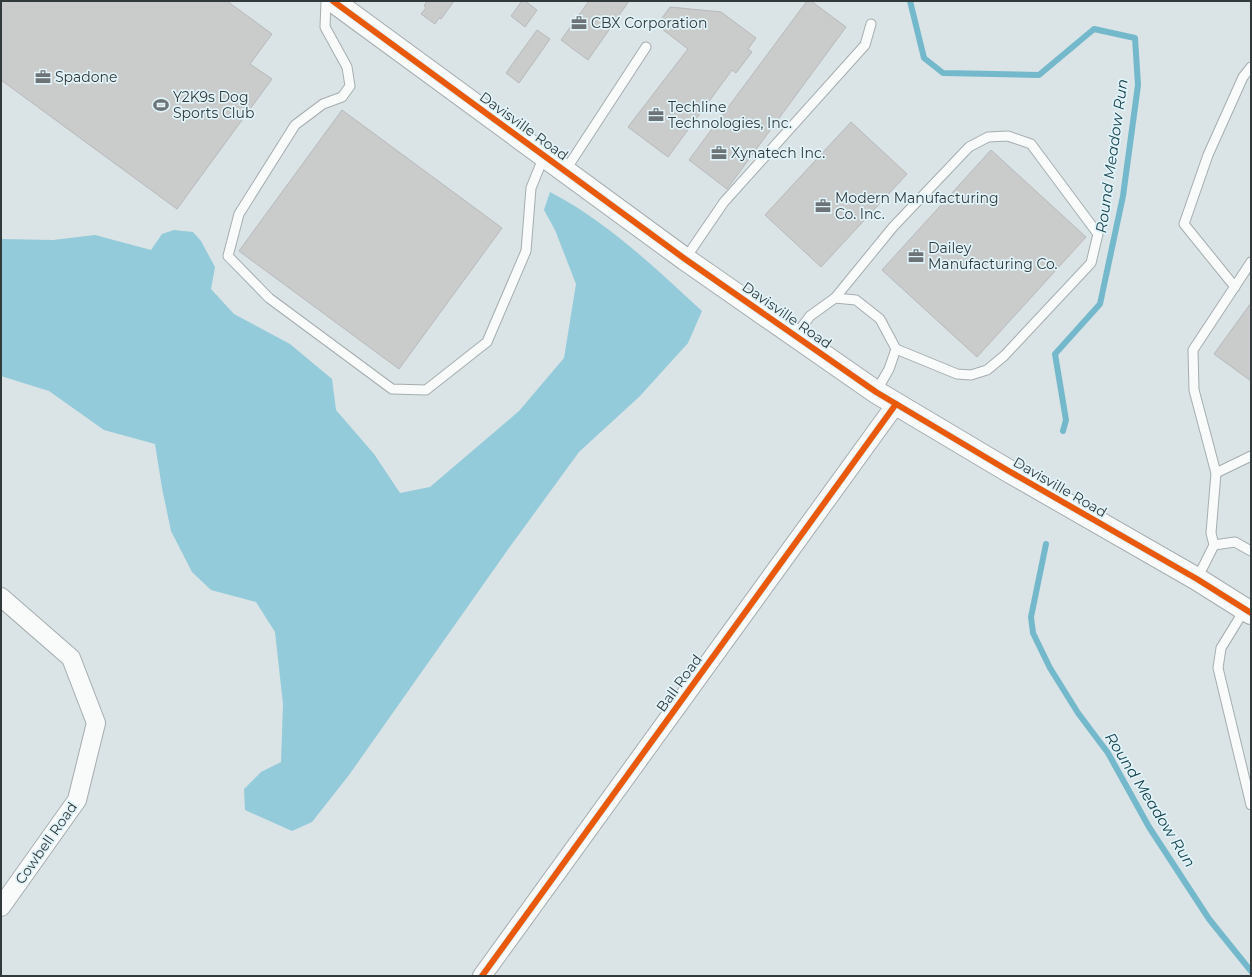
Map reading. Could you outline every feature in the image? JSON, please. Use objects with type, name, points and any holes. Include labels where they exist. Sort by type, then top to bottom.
[{"type":"street","name":"Davisville Road","points":[[333,1],[685,259],[876,392],[1197,579],[1248,611]]},
{"type":"street","name":"Ball Road","points":[[482,976],[896,404]]},
{"type":"street","name":"Cowbell Road","points":[[1,597],[71,658],[96,723],[77,800],[1,907]]},
{"type":"lane","points":[[326,1],[325,26],[347,67],[350,86],[342,97],[323,104],[295,125],[239,214],[228,256],[269,298],[392,389],[426,390],[487,342],[526,251],[531,188],[544,156]]},
{"type":"lane","points":[[685,259],[724,202],[865,45],[871,24]]},
{"type":"lane","points":[[565,171],[646,47]]},
{"type":"lane","points":[[1235,287],[1184,224],[1208,155],[1243,77],[1251,67]]},
{"type":"lane","points":[[795,336],[810,316],[835,298],[894,227],[968,147],[988,137],[1008,136],[1031,144],[1098,234],[1091,262],[1004,356],[987,370],[971,375],[957,374],[896,349],[880,319],[856,300],[835,298]]},
{"type":"lane","points":[[1197,579],[1214,545],[1211,533],[1216,473],[1194,390],[1193,350],[1251,262]]},
{"type":"lane","points":[[876,392],[889,369],[896,349]]},
{"type":"lane","points":[[1216,473],[1251,456]]},
{"type":"lane","points":[[1214,545],[1235,542],[1251,551]]},
{"type":"lane","points":[[1248,611],[1221,648],[1218,668],[1251,805]]},
{"type":"shaded area","points":[[550,192],[592,217],[611,231],[649,262],[702,311],[688,343],[640,396],[579,452],[509,548],[349,775],[312,822],[292,831],[245,810],[244,789],[261,772],[281,762],[283,704],[275,632],[256,602],[211,590],[192,572],[171,531],[155,444],[104,430],[49,391],[1,376],[1,239],[53,240],[95,235],[151,250],[162,234],[174,230],[193,232],[201,241],[215,267],[211,289],[234,314],[290,344],[332,379],[336,410],[374,454],[400,493],[430,487],[519,411],[564,358],[576,284],[555,230],[544,210]]},
{"type":"building","points":[[1,1],[227,1],[272,34],[250,64],[272,79],[177,209],[1,80]]},
{"type":"building","points":[[427,1],[454,1],[441,19],[439,18],[435,24],[421,14],[426,8],[424,6]]},
{"type":"building","points":[[522,1],[525,1],[537,10],[525,27],[511,16]]},
{"type":"building","points":[[589,1],[629,1],[588,60],[561,40]]},
{"type":"building","points":[[807,1],[811,1],[846,27],[727,189],[689,160]]},
{"type":"building","points":[[670,7],[721,12],[756,38],[748,49],[752,52],[736,73],[732,70],[668,157],[628,127],[688,49],[657,25]]},
{"type":"building","points":[[537,30],[550,39],[519,83],[506,73]]},
{"type":"building","points":[[342,110],[502,228],[399,369],[239,251]]},
{"type":"building","points":[[851,122],[907,174],[821,267],[765,215]]},
{"type":"building","points":[[991,150],[1086,237],[977,357],[882,270]]},
{"type":"building","points":[[1251,303],[1251,381],[1214,354]]},
{"type":"waterway","name":"Round Meadow Run","points":[[910,1],[924,58],[943,73],[1039,75],[1094,29],[1135,38],[1138,85],[1123,196],[1100,304],[1055,354],[1066,420],[1063,431]]},
{"type":"waterway","name":"Round Meadow Run","points":[[1046,544],[1031,617],[1033,633],[1050,668],[1078,713],[1108,753],[1149,827],[1209,919],[1251,971]]},
{"type":"cycle path","points":[[333,1],[685,259],[876,392],[1007,470],[1197,579],[1251,613]]},
{"type":"cycle path","points":[[482,976],[896,404]]},
{"type":"place","name":"CBX Corporation","points":[[579,23]]},
{"type":"place","name":"Spadone","points":[[43,77]]},
{"type":"place","name":"Y2K9s Dog Sports Club","points":[[161,105]]},
{"type":"place","name":"Techline Technologies, Inc.","points":[[656,115]]},
{"type":"place","name":"Xynatech Inc.","points":[[719,153]]},
{"type":"place","name":"Modern Manufacturing Co. Inc.","points":[[823,206]]},
{"type":"place","name":"Dailey Manufacturing Co.","points":[[916,256]]}]
